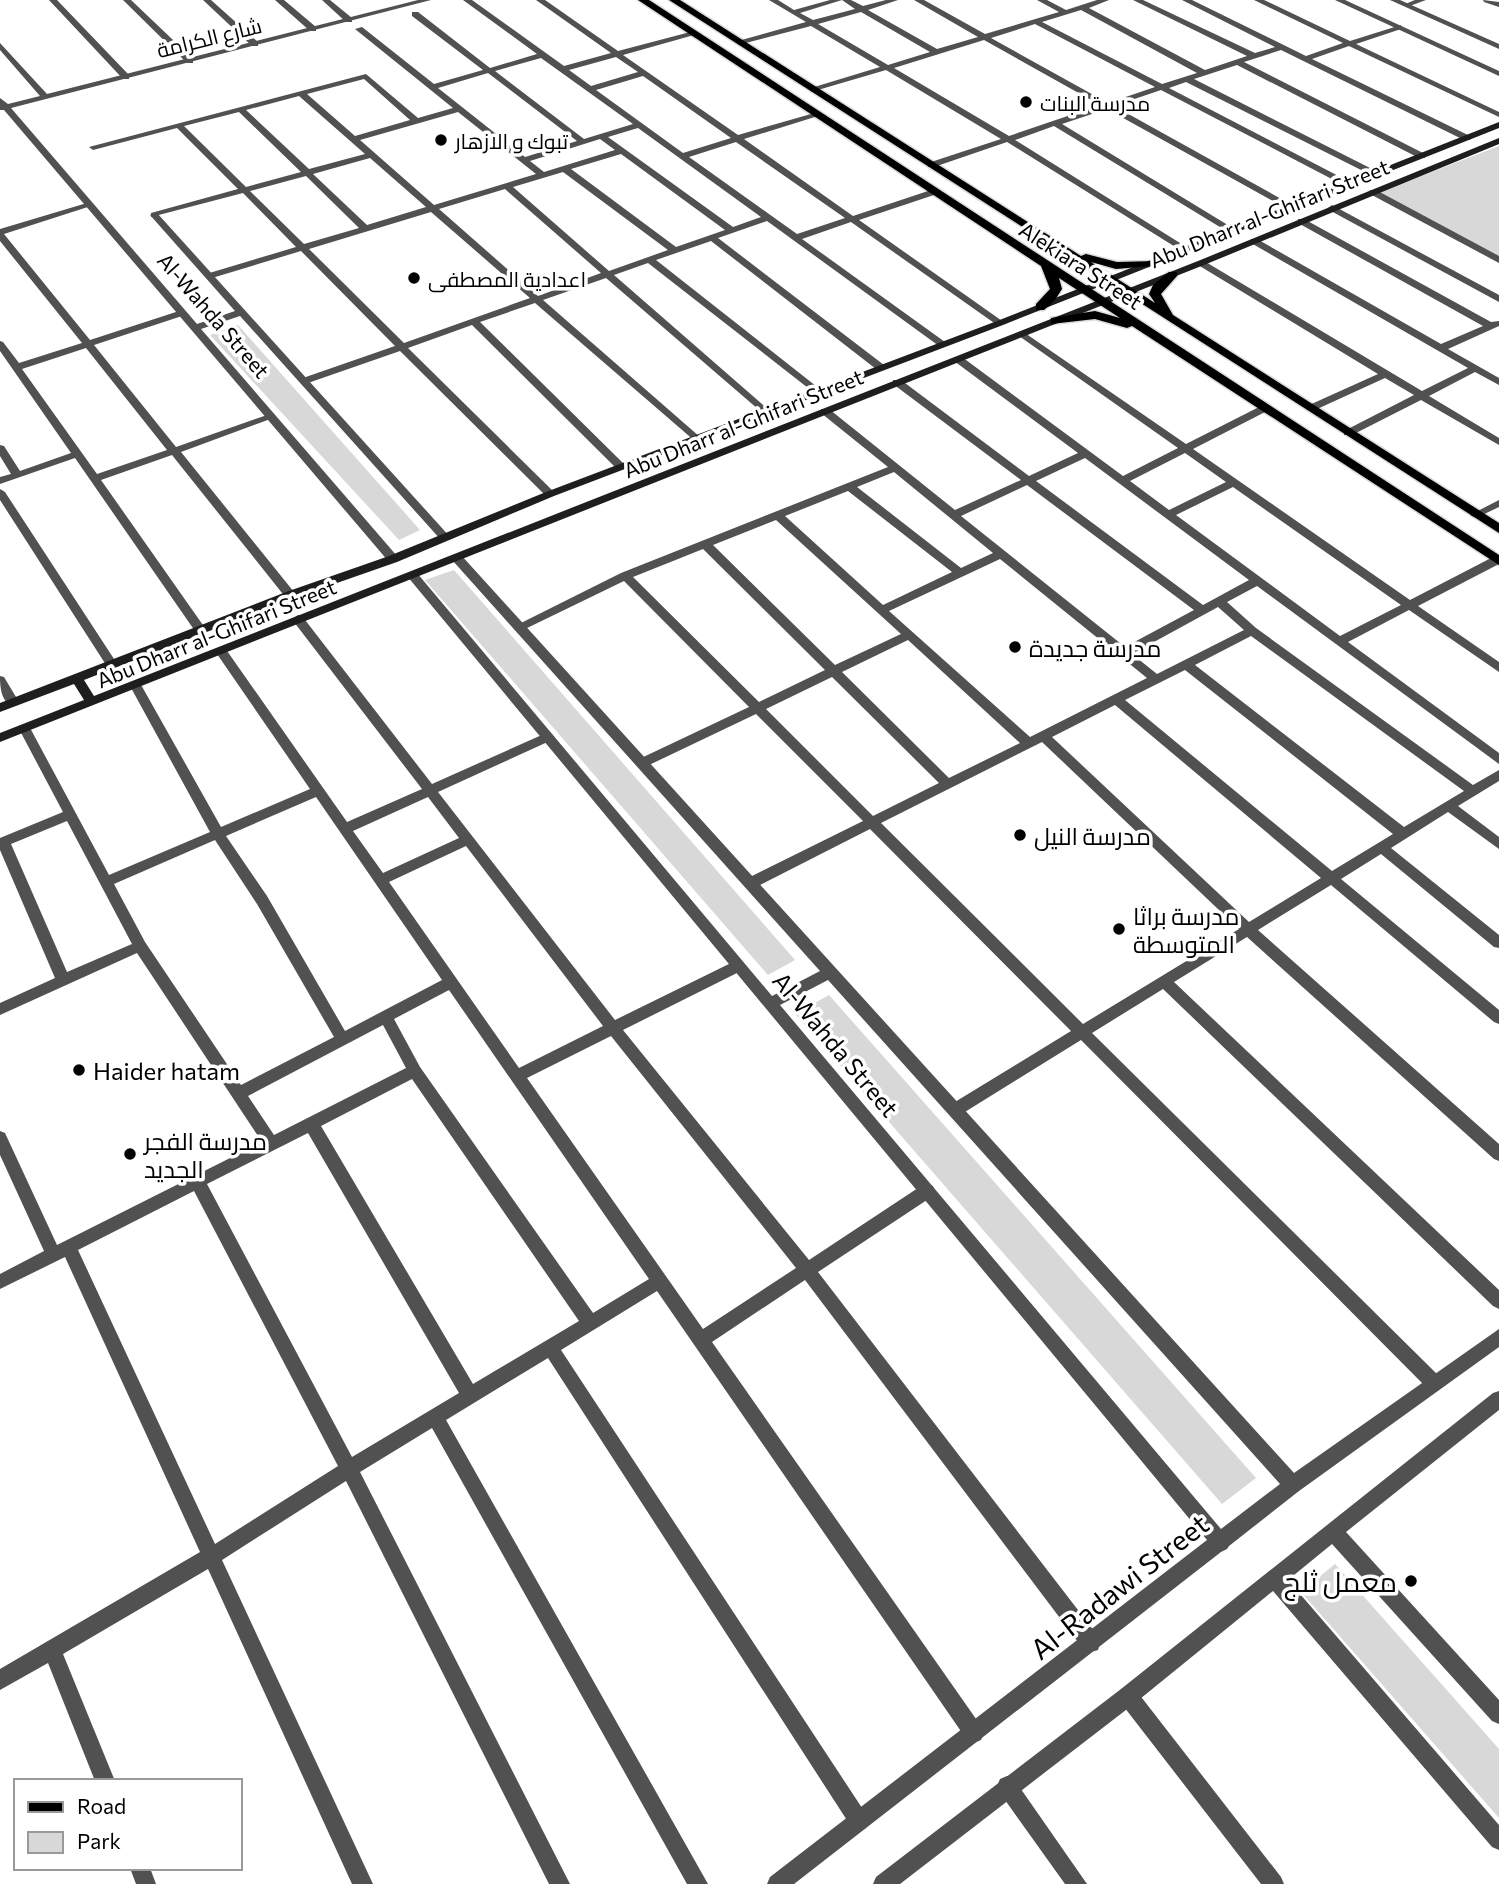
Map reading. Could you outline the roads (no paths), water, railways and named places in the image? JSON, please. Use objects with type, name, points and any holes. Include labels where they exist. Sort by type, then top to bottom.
[{"type":"main road","name":"Alekiara Street","points":[[643,0],[1498,560]]},
{"type":"main road","name":"Alekiara Street","points":[[674,0],[1499,529]]},
{"type":"main road","points":[[827,121],[852,114]]},
{"type":"main road","name":"Abu Dharr al-Ghifari Street","points":[[0,708],[290,595],[393,559],[550,494],[1000,323],[1499,125]]},
{"type":"main road","name":"Abu Dharr al-Ghifari Street","points":[[0,738],[1201,263],[1499,141]]},
{"type":"main road","points":[[1381,173],[1401,180]]},
{"type":"main road","points":[[1062,249],[1115,265],[1151,263]]},
{"type":"main road","points":[[1040,307],[1054,297],[1056,290],[1052,275],[1042,262]]},
{"type":"main road","points":[[1172,319],[1155,294],[1157,288],[1173,274]]},
{"type":"main road","points":[[1055,321],[1095,315],[1146,330]]},
{"type":"main road","points":[[850,379],[868,394]]},
{"type":"main road","points":[[76,678],[92,703]]},
{"type":"street","points":[[52,0],[126,77]]},
{"type":"street","points":[[127,0],[190,61]]},
{"type":"street","points":[[207,0],[255,44]]},
{"type":"street","points":[[279,0],[313,29]]},
{"type":"street","points":[[326,0],[349,20]]},
{"type":"street","name":"شارع الكرامة","points":[[2,105],[46,98],[349,20],[402,3],[427,0]]},
{"type":"street","points":[[467,0],[942,344]]},
{"type":"street","points":[[540,0],[1000,323]]},
{"type":"street","points":[[774,0],[884,68],[1008,139],[1185,250]]},
{"type":"street","points":[[794,12],[838,0]]},
{"type":"street","points":[[846,0],[936,52]]},
{"type":"street","points":[[741,43],[814,25],[894,0]]},
{"type":"street","points":[[918,0],[1291,208]]},
{"type":"street","points":[[1044,0],[1065,12]]},
{"type":"street","points":[[814,90],[1105,0]]},
{"type":"street","points":[[1137,0],[1254,56]]},
{"type":"street","points":[[1186,0],[1466,138]]},
{"type":"street","points":[[1258,0],[1499,115]]},
{"type":"street","points":[[1339,0],[1499,74]]},
{"type":"street","points":[[1395,0],[1499,47]]},
{"type":"street","points":[[1407,5],[1422,0]]},
{"type":"street","points":[[1487,0],[1499,5]]},
{"type":"street","points":[[1082,7],[1204,73]]},
{"type":"street","points":[[415,14],[583,142]]},
{"type":"street","points":[[1035,21],[1349,185]]},
{"type":"street","points":[[1305,59],[1398,27]]},
{"type":"street","points":[[359,29],[543,175]]},
{"type":"street","points":[[563,69],[691,33]]},
{"type":"street","points":[[0,45],[46,98]]},
{"type":"street","points":[[931,165],[1281,47]]},
{"type":"street","points":[[433,87],[542,54]]},
{"type":"street","points":[[1238,62],[1422,156]]},
{"type":"street","points":[[590,89],[644,73]]},
{"type":"street","points":[[93,147],[366,76],[416,121]]},
{"type":"street","points":[[1187,79],[1381,173]]},
{"type":"street","points":[[301,93],[696,439]]},
{"type":"street","name":"Al-Wahda Street","points":[[2,105],[393,559]]},
{"type":"street","points":[[242,108],[366,229]]},
{"type":"street","points":[[354,139],[459,109]]},
{"type":"street","points":[[682,156],[815,114]]},
{"type":"street","points":[[1055,123],[1233,232]]},
{"type":"street","points":[[179,125],[550,494]]},
{"type":"street","points":[[524,160],[639,125]]},
{"type":"street","points":[[601,136],[732,231]]},
{"type":"street","points":[[209,276],[622,151]]},
{"type":"street","points":[[244,190],[371,155]]},
{"type":"street","points":[[565,169],[675,251]]},
{"type":"street","points":[[507,186],[765,412]]},
{"type":"street","name":"Al-Wahda Street","points":[[244,190],[154,215],[445,538]]},
{"type":"street","points":[[795,238],[850,217],[934,192]]},
{"type":"street","points":[[1373,192],[1499,260]]},
{"type":"street","points":[[90,205],[0,233],[290,595]]},
{"type":"street","points":[[1332,208],[1499,299]]},
{"type":"street","points":[[304,381],[768,218]]},
{"type":"street","points":[[1301,221],[1495,324]]},
{"type":"street","points":[[712,238],[880,367]]},
{"type":"street","points":[[1254,241],[1499,382]]},
{"type":"street","points":[[650,260],[817,392]]},
{"type":"street","points":[[1201,263],[1499,442]]},
{"type":"street","points":[[195,328],[242,312]]},
{"type":"street","points":[[16,367],[183,313]]},
{"type":"street","points":[[474,321],[621,467]]},
{"type":"street","points":[[1441,348],[1495,324]]},
{"type":"street","points":[[1022,334],[1499,668]]},
{"type":"street","points":[[0,344],[201,631]]},
{"type":"street","points":[[958,359],[1499,759]]},
{"type":"street","points":[[1348,433],[1474,369]]},
{"type":"street","points":[[1311,408],[1386,374]]},
{"type":"street","points":[[897,382],[1203,611]]},
{"type":"street","points":[[1123,480],[1265,408]]},
{"type":"street","points":[[825,411],[1156,679]]},
{"type":"street","points":[[94,479],[271,417]]},
{"type":"street","points":[[0,448],[17,475]]},
{"type":"street","points":[[954,515],[1087,453]]},
{"type":"street","points":[[0,481],[77,454]]},
{"type":"street","points":[[519,626],[625,576],[895,468]]},
{"type":"street","points":[[1169,514],[1233,483]]},
{"type":"street","points":[[849,486],[960,573]]},
{"type":"street","points":[[0,492],[112,665]]},
{"type":"street","points":[[1476,514],[1499,503]]},
{"type":"street","points":[[777,515],[1028,743]]},
{"type":"street","points":[[705,544],[948,784]]},
{"type":"street","points":[[881,610],[1001,554]]},
{"type":"street","name":"Al-Wahda Street","points":[[457,558],[1293,1485]]},
{"type":"street","points":[[1340,640],[1498,560]]},
{"type":"street","name":"Al-Wahda Street","points":[[413,576],[1221,1543]]},
{"type":"street","points":[[625,576],[1434,1383]]},
{"type":"street","points":[[1124,653],[1258,580]]},
{"type":"street","points":[[1220,602],[1252,631],[1473,791]]},
{"type":"street","points":[[298,619],[612,1027],[807,1270],[1091,1643]]},
{"type":"street","points":[[751,883],[1252,631]]},
{"type":"street","points":[[642,763],[909,635]]},
{"type":"street","points":[[221,651],[974,1733]]},
{"type":"street","points":[[1186,664],[1403,834]]},
{"type":"street","points":[[0,680],[13,702]]},
{"type":"street","points":[[136,686],[218,834],[262,900],[343,1040]]},
{"type":"street","points":[[1116,699],[1499,1018]]},
{"type":"street","points":[[25,729],[140,946],[271,1143]]},
{"type":"street","points":[[1043,736],[1248,929],[1499,1154]]},
{"type":"street","points":[[345,829],[548,737]]},
{"type":"street","points":[[955,1110],[1499,775]]},
{"type":"street","points":[[105,883],[318,791]]},
{"type":"street","points":[[1449,806],[1499,844]]},
{"type":"street","points":[[64,981],[1,843],[69,815]]},
{"type":"street","points":[[381,880],[469,839]]},
{"type":"street","points":[[1381,847],[1499,943]]},
{"type":"street","points":[[0,1009],[140,946]]},
{"type":"street","points":[[517,1076],[738,965]]},
{"type":"street","points":[[770,1003],[830,972]]},
{"type":"street","points":[[1164,981],[1499,1301]]},
{"type":"street","points":[[238,1094],[452,982]]},
{"type":"street","points":[[386,1017],[415,1071],[590,1323]]},
{"type":"street","points":[[0,1282],[415,1071]]},
{"type":"street","points":[[311,1123],[470,1395]]},
{"type":"street","points":[[0,1138],[62,1252],[212,1556],[363,1884]]},
{"type":"street","points":[[197,1181],[349,1469],[561,1884]]},
{"type":"street","points":[[701,1340],[927,1191]]},
{"type":"street","points":[[0,1680],[212,1556],[349,1469],[660,1281]]},
{"type":"street","name":"Al-Radawi Street","points":[[777,1884],[1293,1485],[1499,1337]]},
{"type":"street","points":[[550,1347],[859,1821]]},
{"type":"street","points":[[891,1882],[1007,1786],[1128,1696],[1499,1399]]},
{"type":"street","points":[[435,1417],[698,1884]]},
{"type":"street","points":[[1333,1531],[1499,1714]]},
{"type":"street","points":[[1273,1578],[1499,1840]]},
{"type":"street","points":[[52,1648],[104,1779]]},
{"type":"street","points":[[1128,1696],[1274,1884]]},
{"type":"street","points":[[1007,1786],[1077,1884]]},
{"type":"place","name":"مدرسة البنات","points":[[1026,102]]},
{"type":"place","name":"تبوك و الازهار","points":[[441,140]]},
{"type":"place","name":"اعدادية المصطفى","points":[[414,278]]},
{"type":"place","name":"مدرسة جديدة","points":[[1015,647]]},
{"type":"place","name":"مدرسة النيل","points":[[1020,835]]},
{"type":"place","name":"مدرسة براثا المتوسطة","points":[[1119,929]]},
{"type":"place","name":"Haider hatam","points":[[79,1070]]},
{"type":"place","name":"مدرسة الفجر الجديد","points":[[130,1154]]},
{"type":"place","name":"معمل ثلج","points":[[1411,1581]]}]
